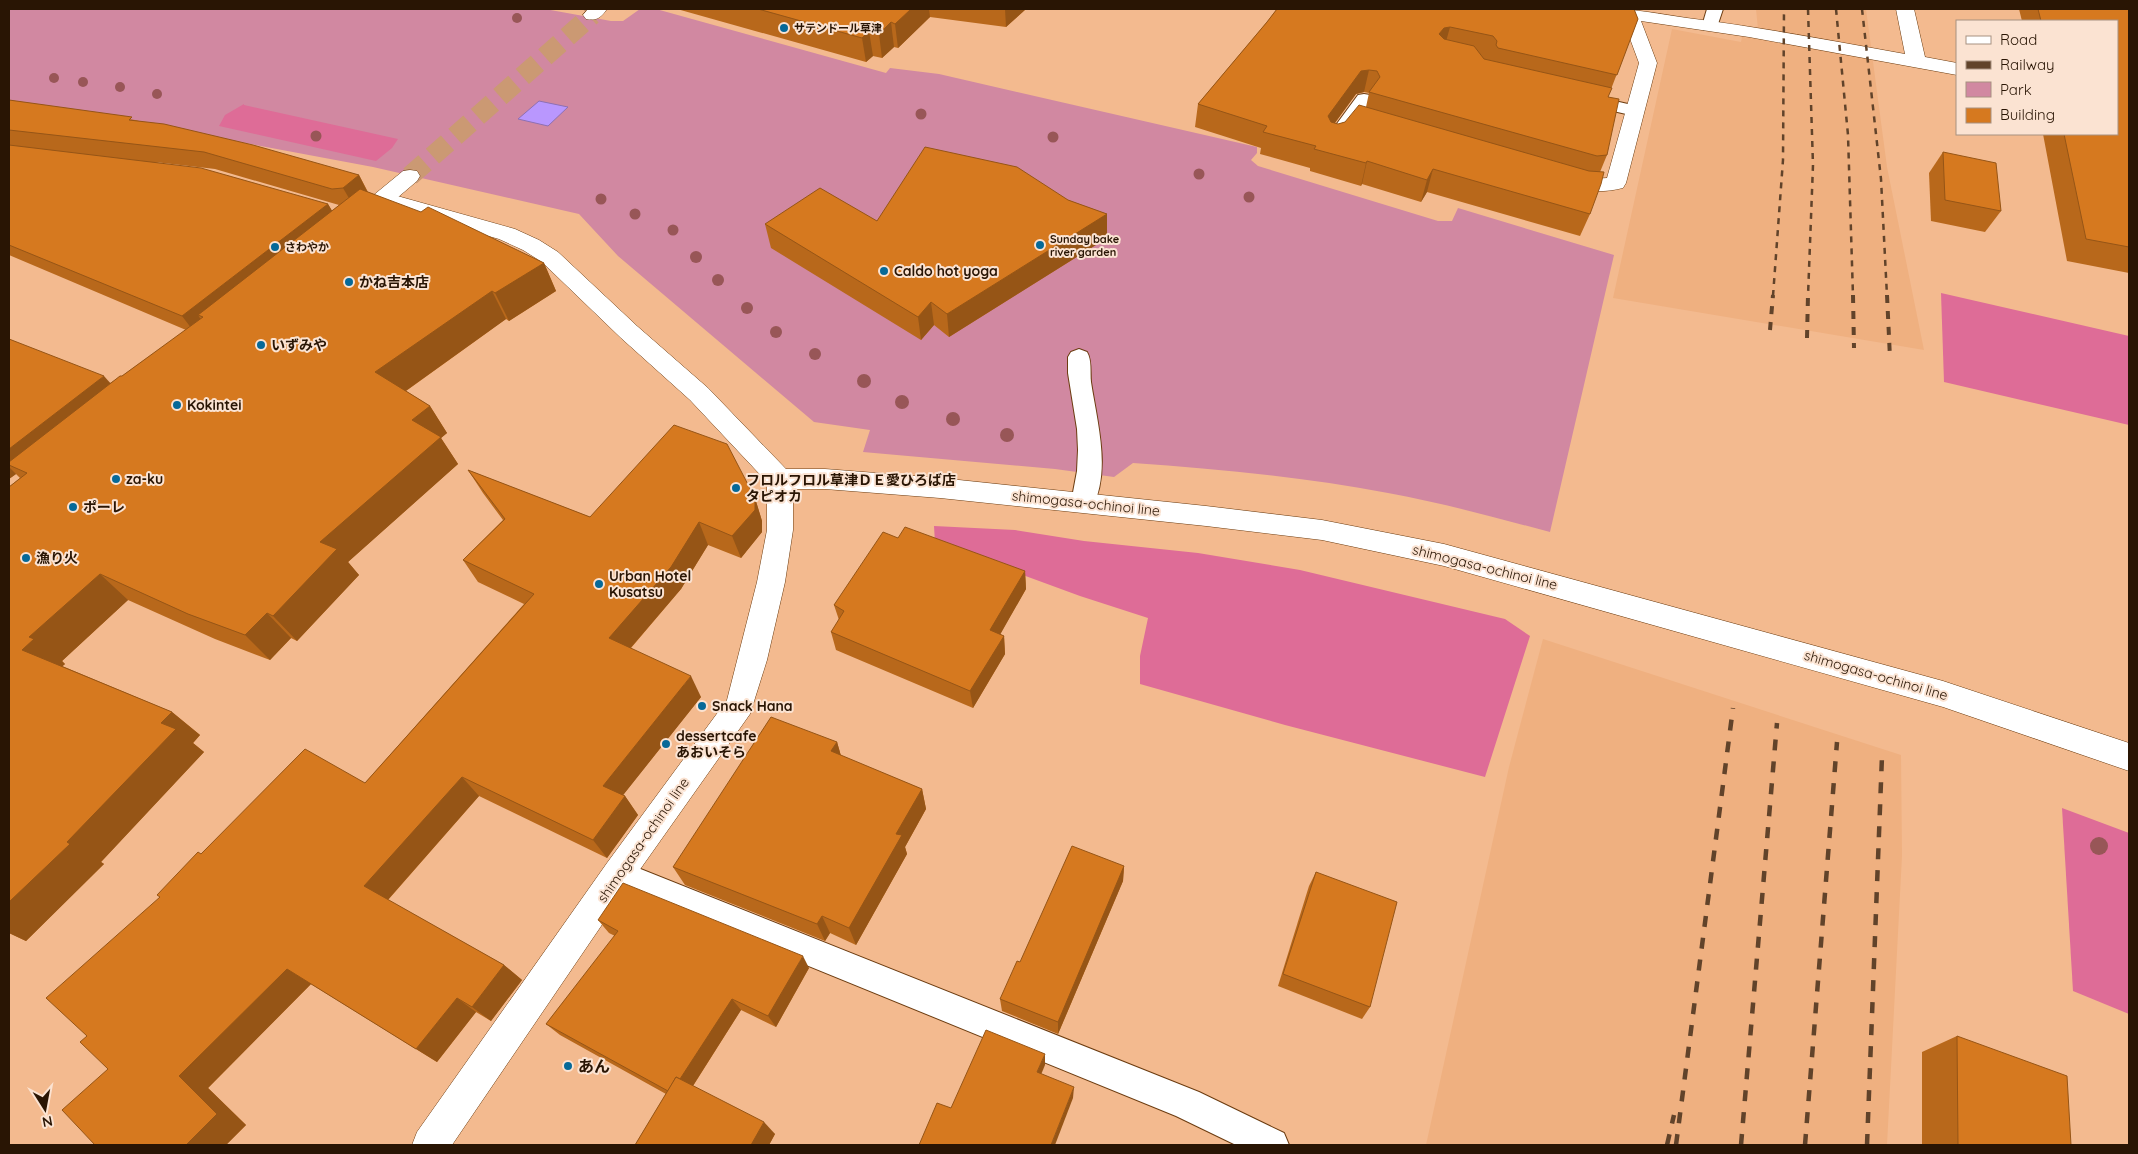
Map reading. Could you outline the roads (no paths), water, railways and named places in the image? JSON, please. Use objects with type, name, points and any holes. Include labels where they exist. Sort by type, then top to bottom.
[{"type":"street","points":[[1905,9],[1916,60]]},
{"type":"street","points":[[1621,11],[1663,20],[1713,17],[1956,69]]},
{"type":"street","points":[[1541,174],[1587,187],[1616,183],[1648,64],[1621,11]]},
{"type":"street","points":[[351,220],[383,199],[410,176]]},
{"type":"street","points":[[383,199],[507,234],[531,245],[550,257],[628,332],[699,394],[780,479]]},
{"type":"street","name":"shimogasa-ochinoi line","points":[[430,1145],[618,874],[740,705],[772,582],[780,530],[780,479],[825,480],[940,488],[1322,530],[1444,555],[1943,694],[2129,757]]},
{"type":"lane","points":[[1568,95],[1635,111]]},
{"type":"lane","points":[[1334,139],[1359,120],[1364,98]]},
{"type":"lane","points":[[1079,357],[1078,375],[1090,441],[1090,464],[1083,503]]},
{"type":"lane","points":[[618,874],[1187,1104],[1272,1145]]},
{"type":"tunnel","points":[[410,176],[592,15]]},
{"type":"railway","points":[[1773,296],[1783,160],[1784,9]]},
{"type":"railway","points":[[1808,9],[1813,165],[1808,296]]},
{"type":"railway","points":[[1836,9],[1848,135],[1853,296]]},
{"type":"railway","points":[[1862,9],[1881,179],[1887,296]]},
{"type":"railway","points":[[1770,330],[1773,295]]},
{"type":"railway","points":[[1807,338],[1808,295]]},
{"type":"railway","points":[[1853,295],[1854,348]]},
{"type":"railway","points":[[1887,295],[1890,358]]},
{"type":"railway","points":[[1676,1145],[1733,708]]},
{"type":"railway","points":[[1741,1145],[1777,723]]},
{"type":"railway","points":[[1805,1145],[1837,742]]},
{"type":"railway","points":[[1867,1145],[1882,756]]},
{"type":"railway","points":[[1667,1145],[1674,1115]]},
{"type":"place","name":"サテンドール草津","points":[[784,28]]},
{"type":"place","name":"Sunday bake river garden","points":[[1040,245]]},
{"type":"place","name":"さわやか","points":[[275,247]]},
{"type":"place","name":"Caldo hot yoga","points":[[884,271]]},
{"type":"place","name":"かね吉本店","points":[[349,282]]},
{"type":"place","name":"いずみや","points":[[261,345]]},
{"type":"place","name":"Kokintei","points":[[177,405]]},
{"type":"place","name":"za-ku","points":[[116,479]]},
{"type":"place","name":"フロルフロル草津ＤＥ愛ひろば店 タピオカ","points":[[736,488]]},
{"type":"place","name":"ポーレ","points":[[73,507]]},
{"type":"place","name":"漁り火","points":[[26,558]]},
{"type":"place","name":"Urban Hotel Kusatsu","points":[[599,584]]},
{"type":"place","name":"Snack Hana","points":[[702,706]]},
{"type":"place","name":"dessertcafe あおいそら","points":[[666,744]]},
{"type":"place","name":"あん","points":[[568,1066]]}]
